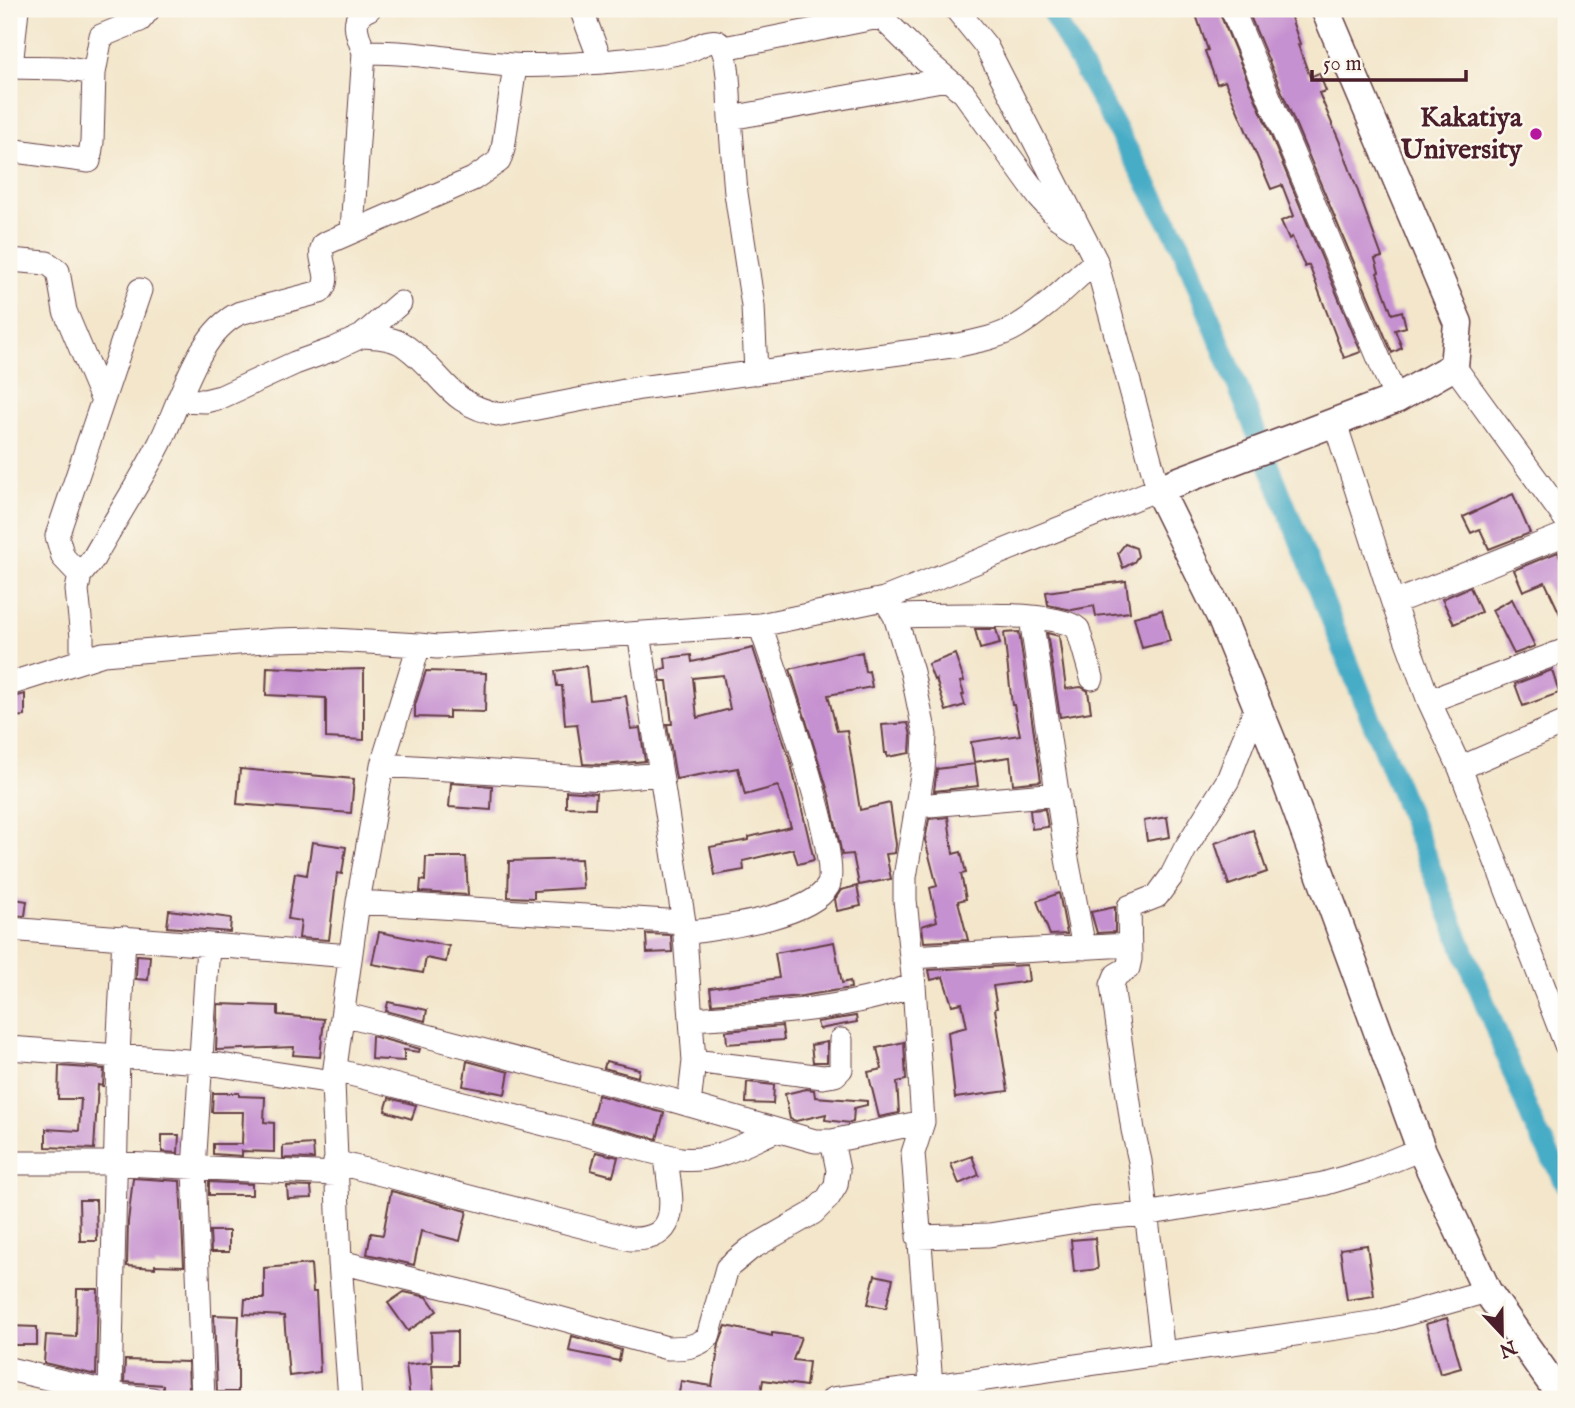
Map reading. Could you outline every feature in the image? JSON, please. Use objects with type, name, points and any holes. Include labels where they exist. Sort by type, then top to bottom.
[{"type":"street","points":[[16,9],[10,67],[62,68],[94,73]]},
{"type":"street","points":[[9,150],[89,161],[93,142],[94,73],[101,36],[140,20],[149,9]]},
{"type":"street","points":[[352,230],[364,52],[355,29],[356,20],[363,11],[369,9]]},
{"type":"street","points":[[581,9],[601,62]]},
{"type":"street","points":[[956,9],[986,46],[1096,261],[1158,489],[1221,617],[1272,742],[1421,1149],[1487,1291],[1563,1399]]},
{"type":"street","points":[[1232,9],[1396,399]]},
{"type":"street","points":[[1325,9],[1458,323],[1454,366],[1566,520]]},
{"type":"street","points":[[724,48],[876,13],[964,93],[1039,197],[1058,218],[1082,233]]},
{"type":"street","points":[[364,52],[387,52],[515,66],[601,62],[686,51],[712,42],[719,43],[724,48],[736,193],[753,306],[756,373]]},
{"type":"street","points":[[82,660],[76,590],[80,575],[93,559],[161,442],[178,400],[208,341],[229,318],[240,313],[320,292],[326,286],[327,278],[321,247],[324,244],[473,179],[499,161],[515,66]]},
{"type":"street","points":[[730,118],[947,79]]},
{"type":"street","points":[[9,260],[47,263],[58,271],[65,312],[102,399]]},
{"type":"street","points":[[362,336],[382,337],[403,345],[460,400],[481,411],[502,415],[640,388],[959,345],[988,338],[1014,328],[1033,315],[1096,261]]},
{"type":"street","points":[[80,575],[63,557],[57,536],[140,290]]},
{"type":"street","points":[[178,400],[205,401],[221,397],[362,336],[400,303]]},
{"type":"street","points":[[889,608],[1158,489],[1396,399],[1454,366]]},
{"type":"street","points":[[1326,427],[1429,701],[1460,768],[1566,1045]]},
{"type":"street","points":[[1393,603],[1566,534]]},
{"type":"street","points":[[889,608],[912,672],[925,735],[918,806],[905,877],[905,900],[914,985],[923,1122],[913,1153],[931,1385]]},
{"type":"street","points":[[9,684],[103,654],[276,639],[437,647],[760,625],[889,608],[1065,621],[1078,629],[1092,678]]},
{"type":"street","points":[[1031,618],[1084,948]]},
{"type":"street","points":[[358,902],[684,928],[764,920],[785,913],[820,895],[830,883],[831,870],[817,801],[760,625]]},
{"type":"street","points":[[639,633],[684,928],[694,1061],[689,1105]]},
{"type":"street","points":[[350,1399],[336,1168],[334,1076],[358,902],[382,765],[419,645]]},
{"type":"street","points":[[1429,701],[1566,650]]},
{"type":"street","points":[[1163,1354],[1140,1161],[1112,985],[1116,975],[1128,968],[1130,959],[1129,907],[1157,895],[1171,877],[1185,849],[1228,780],[1256,707]]},
{"type":"street","points":[[1460,768],[1566,722]]},
{"type":"street","points":[[382,765],[604,779],[661,774]]},
{"type":"street","points":[[918,806],[1058,794]]},
{"type":"street","points":[[9,929],[351,956]]},
{"type":"street","points":[[110,1393],[118,1055],[124,937]]},
{"type":"street","points":[[911,957],[1128,945]]},
{"type":"street","points":[[203,1399],[194,1169],[208,946]]},
{"type":"street","points":[[691,1019],[782,1013],[867,1000],[914,985]]},
{"type":"street","points":[[342,1014],[815,1141],[832,1141],[923,1122]]},
{"type":"street","points":[[694,1061],[807,1076],[835,1075],[843,1062],[841,1040]]},
{"type":"street","points":[[9,1048],[201,1062],[334,1076],[666,1156],[698,1161],[713,1158],[775,1130]]},
{"type":"street","points":[[341,1262],[469,1293],[667,1348],[687,1348],[700,1344],[708,1337],[727,1268],[750,1249],[813,1213],[828,1198],[836,1185],[838,1170],[832,1141]]},
{"type":"street","points":[[918,1237],[989,1235],[1090,1219],[1145,1214],[1323,1184],[1367,1171],[1421,1149]]},
{"type":"street","points":[[9,1163],[115,1163],[194,1169],[336,1168],[631,1239],[645,1239],[659,1234],[667,1227],[671,1216],[666,1156]]},
{"type":"street","points":[[833,1399],[864,1397],[1378,1321],[1487,1291]]},
{"type":"street","points":[[9,1369],[110,1393],[152,1399]]},
{"type":"building","points":[[1194,9],[1218,9],[1361,352],[1344,358],[1309,265],[1305,267],[1292,237],[1289,239],[1281,221],[1294,216],[1282,185],[1271,189],[1225,81],[1217,84]]},
{"type":"building","points":[[1247,9],[1288,9],[1310,77],[1319,73],[1326,91],[1319,93],[1382,257],[1375,259],[1379,272],[1377,273],[1392,314],[1402,311],[1406,327],[1395,330],[1402,348],[1392,353]]},
{"type":"building","points":[[1513,494],[1530,533],[1489,549],[1480,529],[1471,533],[1463,517]]},
{"type":"building","points":[[1125,544],[1136,548],[1138,556],[1134,562],[1123,568],[1118,553]]},
{"type":"building","points":[[1558,552],[1562,562],[1566,560],[1566,627],[1545,582],[1523,591],[1514,570]]},
{"type":"building","points":[[1126,581],[1130,612],[1096,616],[1094,606],[1072,610],[1048,605],[1046,592]]},
{"type":"building","points":[[1470,587],[1481,612],[1454,624],[1442,599]]},
{"type":"building","points":[[1512,599],[1535,646],[1514,654],[1492,610]]},
{"type":"building","points":[[1162,610],[1170,641],[1142,648],[1134,617]]},
{"type":"building","points":[[975,629],[996,629],[1000,644],[980,649]]},
{"type":"building","points":[[1019,632],[1041,781],[1013,784],[1010,757],[974,762],[971,742],[1020,735],[1012,705],[1004,633]]},
{"type":"building","points":[[1047,633],[1059,636],[1066,689],[1081,687],[1088,691],[1091,712],[1060,717]]},
{"type":"building","points":[[753,648],[791,764],[814,860],[798,864],[793,849],[743,861],[744,870],[715,875],[710,847],[749,840],[749,837],[791,827],[778,786],[745,795],[738,768],[676,779],[667,724],[672,724],[667,681],[661,681],[659,670],[666,668],[665,658],[691,655],[692,662]],"holes":[[[723,675],[730,709],[697,718],[693,678]]]},
{"type":"building","points":[[862,652],[865,672],[869,671],[872,687],[828,695],[837,731],[847,730],[860,810],[890,803],[896,844],[895,853],[886,854],[891,879],[859,885],[853,854],[842,855],[830,798],[790,669]]},
{"type":"building","points":[[955,654],[964,681],[960,682],[965,705],[946,711],[936,679],[934,680],[928,664]]},
{"type":"building","points":[[586,666],[590,700],[626,696],[631,729],[640,728],[645,761],[583,764],[577,724],[565,725],[562,686],[557,686],[555,671]]},
{"type":"building","points":[[267,667],[364,669],[364,740],[326,738],[326,698],[266,695]]},
{"type":"building","points":[[1552,670],[1559,693],[1523,706],[1515,684]]},
{"type":"building","points":[[426,671],[486,673],[485,712],[449,711],[449,718],[415,717],[415,705]]},
{"type":"building","points":[[25,694],[25,716],[9,717],[9,698]]},
{"type":"building","points":[[908,723],[911,736],[910,753],[887,757],[882,725]]},
{"type":"building","points":[[975,764],[978,786],[934,791],[937,769]]},
{"type":"building","points":[[240,769],[354,779],[351,813],[237,804]]},
{"type":"building","points":[[451,783],[492,786],[491,810],[449,807]]},
{"type":"building","points":[[566,791],[596,793],[595,808],[566,807]]},
{"type":"building","points":[[1045,809],[1048,827],[1032,829],[1030,810]]},
{"type":"building","points":[[948,817],[953,854],[961,852],[966,873],[961,874],[966,899],[958,901],[968,940],[924,942],[922,926],[937,921],[930,888],[937,886],[925,840],[929,819]]},
{"type":"building","points":[[1167,817],[1170,837],[1147,841],[1144,821]]},
{"type":"building","points":[[1253,830],[1267,872],[1229,885],[1215,843]]},
{"type":"building","points":[[312,842],[346,847],[342,874],[337,873],[329,940],[299,938],[301,921],[288,919],[295,873],[307,875]]},
{"type":"building","points":[[426,857],[466,857],[468,895],[420,892],[421,880],[425,881]]},
{"type":"building","points":[[581,859],[583,888],[534,891],[534,898],[508,897],[509,861]]},
{"type":"building","points":[[857,886],[861,906],[837,911],[835,899],[841,890]]},
{"type":"building","points":[[1059,893],[1067,934],[1050,935],[1037,901]]},
{"type":"building","points":[[9,898],[27,901],[25,916],[9,915]]},
{"type":"building","points":[[1115,907],[1115,932],[1097,933],[1091,912]]},
{"type":"building","points":[[169,910],[231,918],[230,932],[167,927]]},
{"type":"building","points":[[379,932],[449,946],[446,962],[426,958],[423,973],[372,964]]},
{"type":"building","points":[[646,934],[671,935],[672,952],[647,953]]},
{"type":"building","points":[[834,942],[842,983],[850,981],[851,988],[802,996],[712,1004],[710,988],[779,978],[775,953]]},
{"type":"building","points":[[137,955],[150,956],[148,980],[136,979]]},
{"type":"building","points":[[1027,965],[1029,981],[993,986],[1008,1091],[955,1098],[948,1032],[967,1027],[962,1003],[952,1005],[943,977],[931,980],[929,970]]},
{"type":"building","points":[[388,1002],[427,1010],[425,1021],[386,1011]]},
{"type":"building","points":[[218,1004],[278,1006],[278,1015],[324,1019],[320,1057],[293,1055],[294,1047],[216,1050]]},
{"type":"building","points":[[856,1016],[857,1022],[819,1029],[817,1022]]},
{"type":"building","points":[[782,1026],[784,1040],[727,1044],[726,1031]]},
{"type":"building","points":[[372,1036],[420,1049],[419,1052],[404,1050],[404,1061],[371,1059]]},
{"type":"building","points":[[827,1042],[827,1062],[813,1062],[811,1045]]},
{"type":"building","points":[[904,1042],[906,1080],[897,1082],[899,1113],[879,1117],[868,1072],[882,1069],[877,1048]]},
{"type":"building","points":[[467,1061],[509,1072],[505,1094],[463,1086]]},
{"type":"building","points":[[606,1061],[639,1069],[638,1077],[604,1068]]},
{"type":"building","points":[[59,1066],[104,1069],[103,1086],[98,1085],[94,1149],[46,1147],[46,1129],[79,1131],[81,1099],[58,1099]]},
{"type":"building","points":[[747,1082],[774,1085],[773,1104],[746,1103]]},
{"type":"building","points":[[814,1090],[815,1097],[867,1101],[867,1105],[854,1108],[853,1122],[850,1123],[825,1120],[826,1114],[796,1121],[790,1119],[785,1094]]},
{"type":"building","points":[[213,1093],[265,1097],[264,1122],[274,1123],[274,1152],[242,1151],[242,1156],[213,1154],[213,1144],[242,1144],[243,1112],[212,1112]]},
{"type":"building","points":[[598,1095],[664,1113],[657,1139],[591,1122]]},
{"type":"building","points":[[389,1098],[416,1105],[412,1119],[385,1111]]},
{"type":"building","points":[[162,1135],[179,1135],[178,1153],[162,1152]]},
{"type":"building","points":[[313,1144],[314,1159],[283,1158],[283,1146]]},
{"type":"building","points":[[596,1152],[618,1157],[613,1176],[591,1170]]},
{"type":"building","points":[[972,1156],[979,1175],[959,1184],[951,1164]]},
{"type":"building","points":[[133,1178],[180,1181],[184,1266],[127,1266]]},
{"type":"building","points":[[209,1182],[252,1184],[252,1195],[209,1195]]},
{"type":"building","points":[[287,1186],[311,1187],[312,1198],[288,1199]]},
{"type":"building","points":[[391,1191],[467,1211],[460,1241],[421,1231],[414,1265],[367,1254],[371,1233],[383,1235]]},
{"type":"building","points":[[79,1200],[96,1200],[97,1241],[80,1241]]},
{"type":"building","points":[[210,1231],[229,1231],[229,1252],[211,1252]]},
{"type":"building","points":[[1095,1238],[1098,1269],[1074,1272],[1071,1240]]},
{"type":"building","points":[[1367,1245],[1374,1296],[1347,1300],[1340,1249]]},
{"type":"building","points":[[311,1264],[313,1292],[316,1292],[320,1372],[289,1376],[284,1316],[244,1314],[245,1299],[264,1299],[264,1268]]},
{"type":"building","points":[[875,1275],[893,1279],[886,1308],[868,1304]]},
{"type":"building","points":[[77,1289],[98,1289],[96,1375],[44,1363],[46,1335],[76,1337]]},
{"type":"building","points":[[404,1292],[427,1297],[437,1311],[408,1331],[388,1303]]},
{"type":"building","points":[[214,1315],[239,1316],[238,1392],[217,1392]]},
{"type":"building","points":[[1447,1318],[1461,1368],[1440,1374],[1426,1324]]},
{"type":"building","points":[[9,1326],[37,1327],[37,1345],[9,1345]]},
{"type":"building","points":[[726,1326],[772,1336],[772,1333],[801,1337],[793,1360],[809,1362],[806,1386],[763,1380],[760,1399],[678,1399],[681,1381],[712,1386],[719,1344]]},
{"type":"building","points":[[457,1331],[457,1365],[432,1365],[434,1398],[410,1399],[406,1365],[432,1362],[431,1332]]},
{"type":"building","points":[[572,1336],[621,1350],[619,1361],[569,1351]]},
{"type":"building","points":[[125,1360],[188,1362],[189,1391],[163,1390],[163,1385],[124,1382]]},
{"type":"waterway","points":[[1050,9],[1181,245],[1535,1128],[1566,1184]]},
{"type":"place","name":"Kakatiya University","points":[[1536,134]]}]
